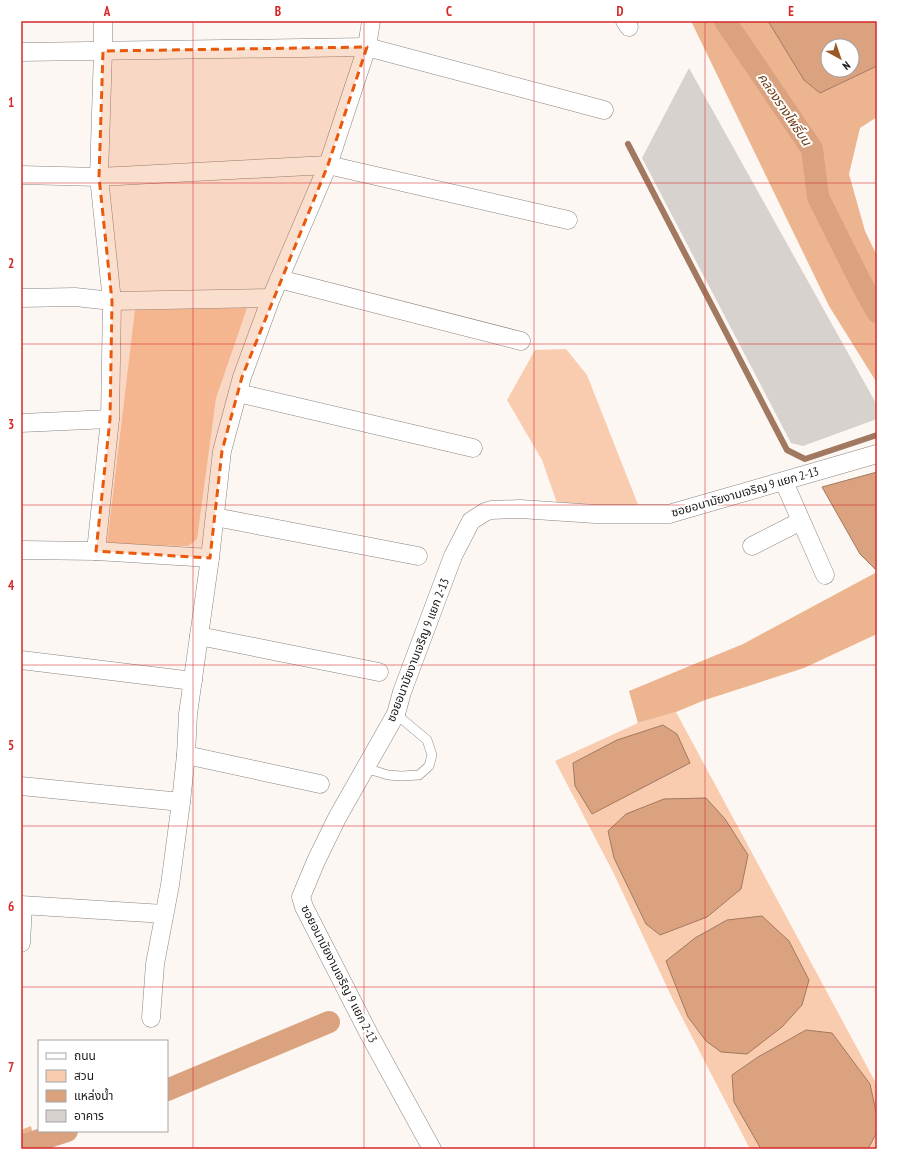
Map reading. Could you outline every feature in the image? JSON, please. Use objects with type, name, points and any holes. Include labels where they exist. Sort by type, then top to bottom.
[{"type":"street","points":[[96,551],[110,419],[112,301],[99,177],[103,21]]},
{"type":"street","points":[[152,1018],[155,964],[170,885],[181,802],[186,756],[188,714],[210,558],[222,451],[242,377],[271,298],[328,165],[367,46],[371,21]]},
{"type":"street","points":[[21,52],[367,46],[604,110]]},
{"type":"street","points":[[21,175],[99,177],[328,165],[568,220]]},
{"type":"street","points":[[279,279],[521,341]]},
{"type":"street","points":[[21,298],[75,297],[112,301],[271,298]]},
{"type":"street","points":[[238,393],[473,448]]},
{"type":"street","points":[[21,423],[110,419]]},
{"type":"street","name":"ซอยอนามัยงามเจริญ 9 แยก 2-13","points":[[432,1149],[363,1023],[304,906],[301,897],[316,861],[337,818],[396,714],[402,692],[453,556],[471,520],[491,510],[595,514],[669,514],[877,454]]},
{"type":"street","points":[[784,482],[825,575]]},
{"type":"street","points":[[215,517],[418,556]]},
{"type":"street","points":[[752,546],[801,521]]},
{"type":"street","points":[[21,550],[96,551],[210,558]]},
{"type":"street","points":[[199,636],[379,672]]},
{"type":"street","points":[[21,660],[193,681]]},
{"type":"street","points":[[186,756],[320,784]]},
{"type":"street","points":[[21,786],[181,802]]},
{"type":"street","points":[[21,943],[22,906],[164,914]]},
{"type":"lane","points":[[365,768],[388,775],[402,776],[419,775],[429,766],[432,755],[427,740],[396,714]]},
{"type":"highlighted area","points":[[367,47],[328,165],[242,377],[222,451],[210,558],[96,551],[110,419],[112,301],[99,177],[103,51]]},
{"type":"green space","points":[[247,308],[216,398],[197,539],[188,546],[107,544],[135,310]]},
{"type":"green space","points":[[566,349],[587,375],[639,507],[557,503],[542,460],[507,400],[535,350]]},
{"type":"green space","points":[[676,712],[877,1085],[877,1149],[750,1149],[674,1002],[613,872],[555,761],[638,723]],"holes":[[[663,725],[677,734],[622,798],[593,814],[617,740]],[[614,858],[660,935],[646,924]]]},
{"type":"shaded area","points":[[691,21],[768,21],[804,80],[820,93],[852,78],[860,78],[860,74],[877,66],[877,117],[860,128],[849,174],[865,231],[877,256],[877,383],[829,306]]},
{"type":"shaded area","points":[[877,572],[877,634],[804,668],[705,700],[676,712],[638,723],[629,691],[743,644]]},
{"type":"shaded area","points":[[31,1126],[36,1149],[21,1149],[21,1130]]},
{"type":"water","points":[[768,21],[877,21],[877,66],[860,74],[860,38],[820,38],[820,78],[852,78],[820,93],[804,80]]},
{"type":"water","points":[[877,472],[877,571],[860,554],[822,487]]},
{"type":"water","points":[[663,725],[677,734],[690,763],[592,814],[575,786],[573,763],[617,740]]},
{"type":"water","points":[[706,798],[725,819],[748,855],[741,889],[707,917],[660,935],[646,924],[614,858],[608,831],[626,814],[664,799]]},
{"type":"water","points":[[762,916],[789,941],[809,980],[802,1005],[782,1027],[747,1054],[721,1052],[706,1041],[688,1017],[666,961],[695,938],[727,920]]},
{"type":"water","points":[[806,1030],[832,1033],[870,1084],[877,1116],[877,1132],[868,1149],[761,1149],[734,1102],[732,1075],[758,1057]]},
{"type":"building","points":[[689,68],[877,405],[877,419],[803,446],[791,443],[642,158]]},
{"type":"waterway","name":"คลองรางโพธิ์บน","points":[[725,21],[812,149],[818,197],[877,312]]},
{"type":"waterway","points":[[628,144],[787,450],[805,459],[877,435]]},
{"type":"waterway","points":[[168,1090],[329,1022]]},
{"type":"waterway","points":[[21,1146],[64,1132]]}]
